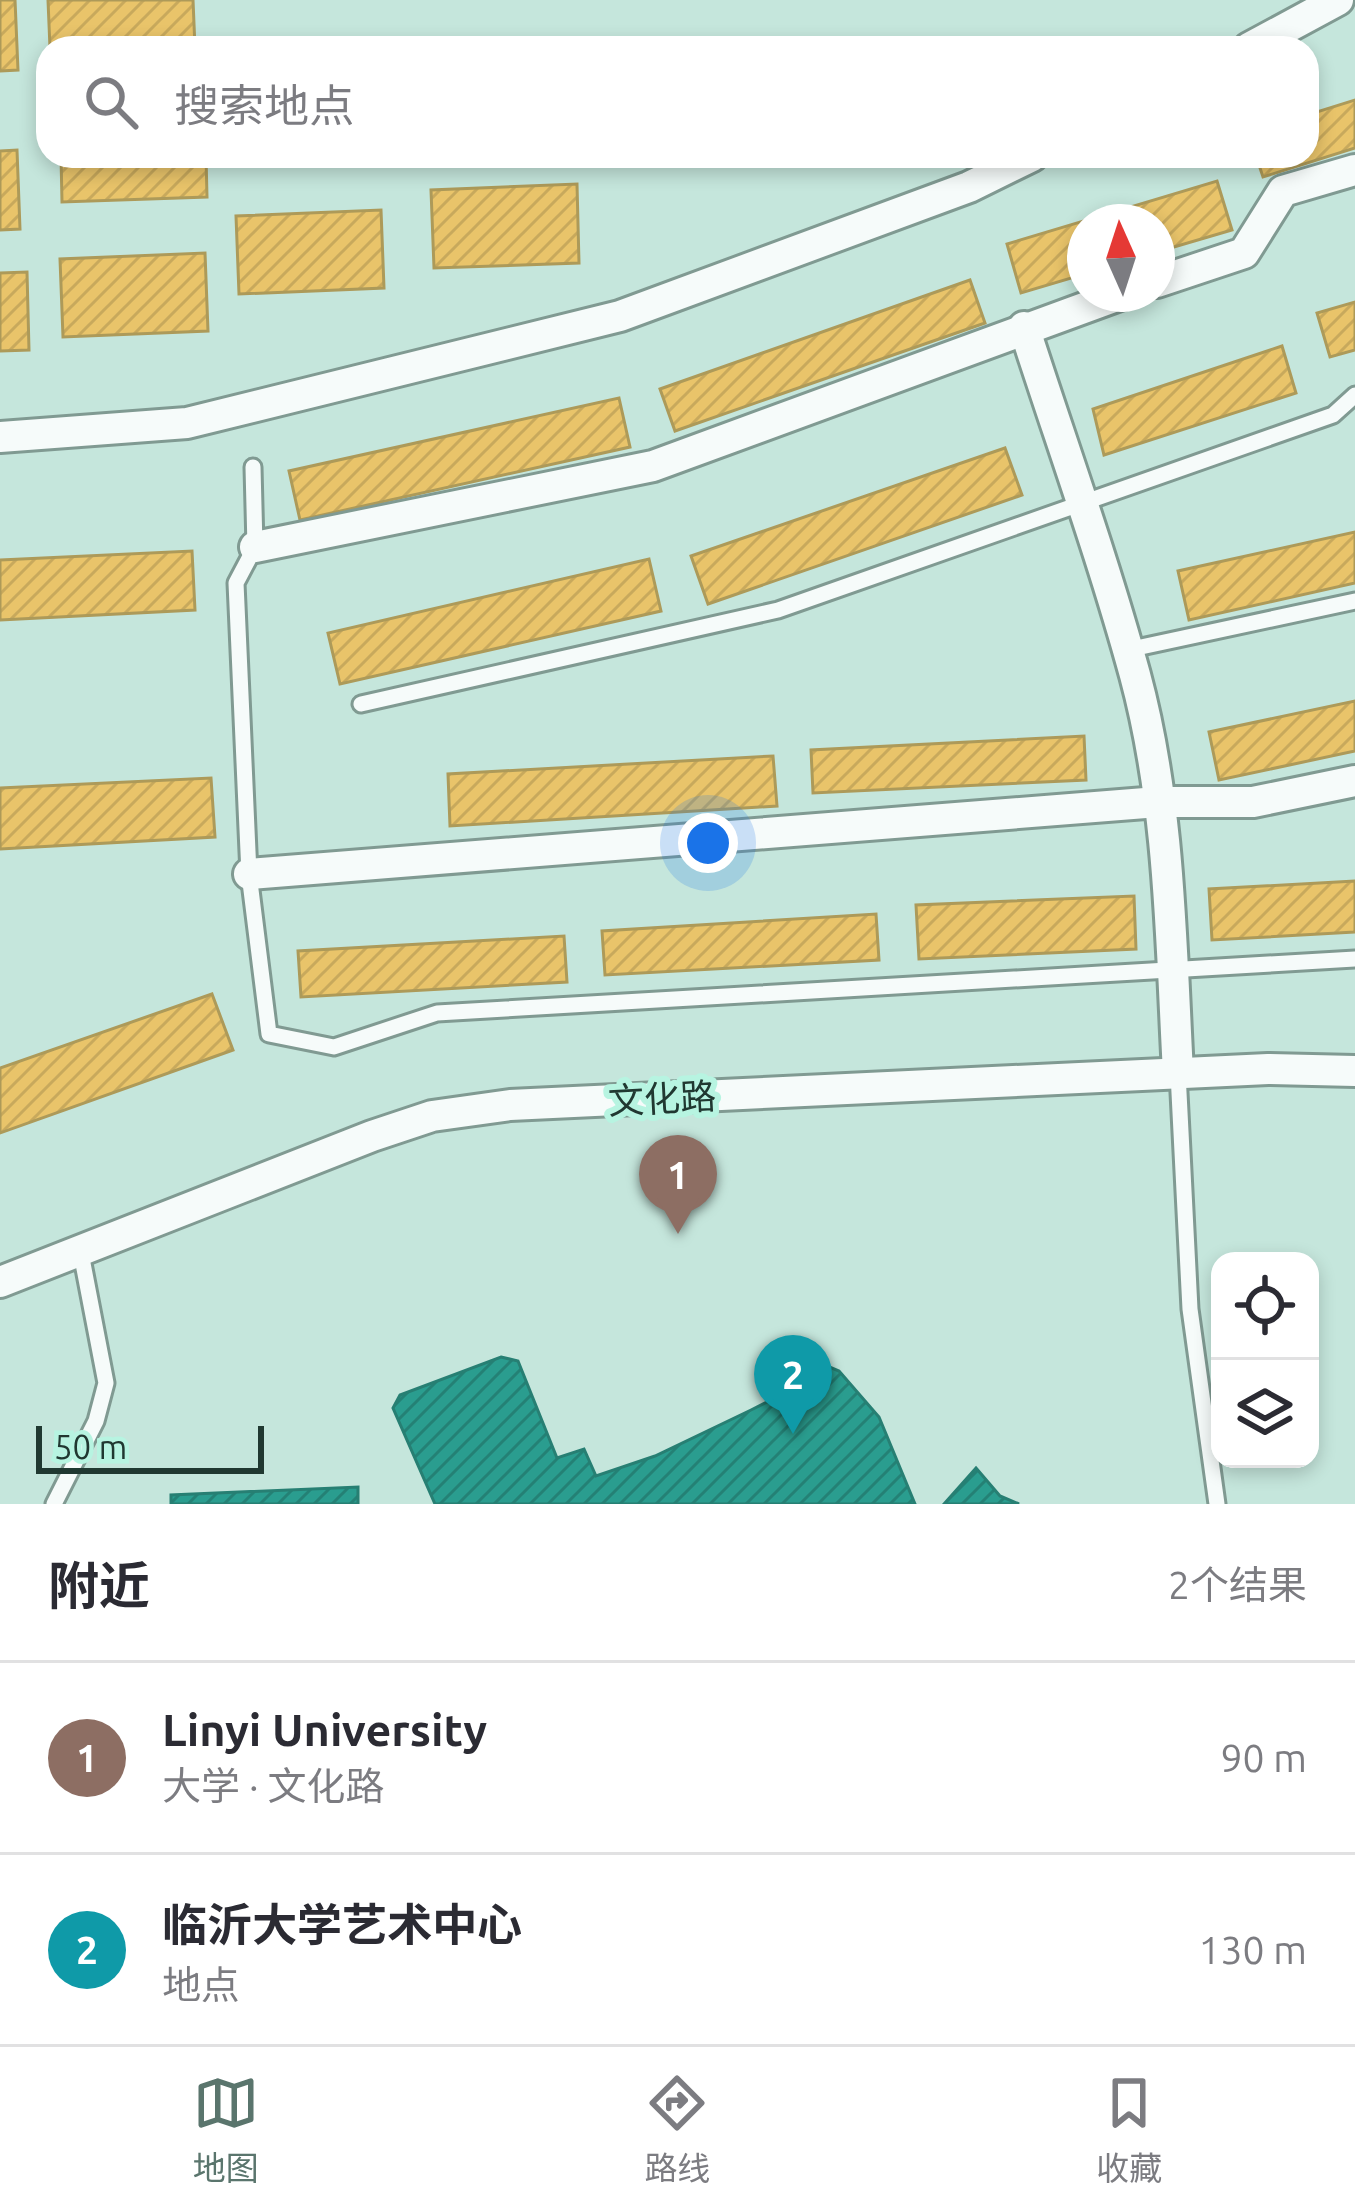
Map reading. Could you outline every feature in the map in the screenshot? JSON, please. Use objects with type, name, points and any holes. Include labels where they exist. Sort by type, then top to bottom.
[{"type":"street","points":[[1271,36],[1338,0]]},
{"type":"street","points":[[0,437],[187,423],[620,316],[969,187],[1007,168]]},
{"type":"street","points":[[1175,276],[1244,254],[1283,191],[1355,170]]},
{"type":"street","points":[[255,547],[653,466],[1069,312]]},
{"type":"street","points":[[1024,327],[1127,650],[1158,802],[1178,1073]]},
{"type":"street","points":[[249,874],[1158,802],[1253,802],[1355,781]]},
{"type":"street","name":"文化路","points":[[0,1282],[432,1116],[510,1106],[1178,1073],[1355,1071]]},
{"type":"lane","points":[[361,704],[778,610],[1333,415],[1355,395]]},
{"type":"lane","points":[[253,467],[255,547],[236,583],[249,874],[269,1034],[334,1047],[437,1013],[1355,959]]},
{"type":"lane","points":[[1127,650],[1355,601]]},
{"type":"lane","points":[[1178,1073],[1190,1309],[1217,1504]]},
{"type":"lane","points":[[54,1504],[96,1421],[106,1384],[81,1252]]},
{"type":"building: 住宅","points":[[0,0],[15,0],[18,70],[0,71]]},
{"type":"building: 住宅","points":[[48,0],[193,0],[194,36],[50,36]]},
{"type":"building: 住宅","points":[[1355,100],[1355,148],[1319,159],[1319,111]]},
{"type":"building: 住宅","points":[[17,150],[20,229],[0,230],[0,151]]},
{"type":"building: 住宅","points":[[61,168],[206,168],[207,197],[62,202]]},
{"type":"building: 住宅","points":[[1260,168],[1292,168],[1263,177]]},
{"type":"building: 住宅","points":[[1217,181],[1232,230],[1175,247],[1175,204],[1140,204]]},
{"type":"building: 住宅","points":[[577,184],[579,263],[434,268],[431,190]]},
{"type":"building: 住宅","points":[[381,210],[384,288],[239,294],[236,216]]},
{"type":"building: 住宅","points":[[1067,226],[1067,279],[1021,293],[1007,244]]},
{"type":"building: 住宅","points":[[205,253],[208,331],[63,337],[60,259]]},
{"type":"building: 住宅","points":[[27,272],[29,350],[0,351],[0,273]]},
{"type":"building: 住宅","points":[[970,280],[985,323],[675,431],[660,389]]},
{"type":"building: 住宅","points":[[1355,302],[1355,350],[1330,357],[1317,313]]},
{"type":"building: 住宅","points":[[1282,346],[1296,393],[1104,455],[1093,409]]},
{"type":"building: 住宅","points":[[619,398],[630,447],[300,520],[289,471]]},
{"type":"building: 住宅","points":[[1005,448],[1022,495],[708,604],[691,556]]},
{"type":"building: 住宅","points":[[1355,532],[1355,583],[1189,620],[1178,571]]},
{"type":"building: 住宅","points":[[192,551],[195,610],[0,620],[0,560]]},
{"type":"building: 住宅","points":[[649,559],[661,611],[340,684],[328,633]]},
{"type":"building: 住宅","points":[[1355,701],[1355,751],[1219,780],[1209,732]]},
{"type":"building: 住宅","points":[[1084,736],[1086,780],[813,793],[811,750]]},
{"type":"building: 住宅","points":[[773,756],[777,806],[450,826],[448,774]]},
{"type":"building: 住宅","points":[[211,778],[215,837],[0,849],[0,788]]},
{"type":"building: 住宅","points":[[1355,881],[1355,932],[1212,940],[1209,889]]},
{"type":"building: 住宅","points":[[1134,896],[1136,949],[919,959],[916,905]]},
{"type":"building: 住宅","points":[[876,914],[879,960],[605,975],[602,931]]},
{"type":"building: 住宅","points":[[564,936],[567,982],[301,997],[298,951]]},
{"type":"building: 住宅","points":[[212,994],[233,1050],[0,1133],[0,1068]]},
{"type":"building: 学校","points":[[501,1357],[518,1361],[557,1458],[584,1449],[596,1476],[655,1456],[751,1410],[775,1398],[808,1368],[825,1365],[839,1371],[879,1417],[915,1504],[435,1504],[393,1408],[400,1395]]},
{"type":"building: 学校","points":[[976,1468],[1000,1496],[1019,1504],[944,1504]]},
{"type":"building: 学校","points":[[358,1487],[358,1504],[171,1504],[171,1495]]},
{"type":"place","name":"Linyi University","points":[[678,1234]]},
{"type":"place","name":"临沂大学艺术中心","points":[[793,1434]]}]
